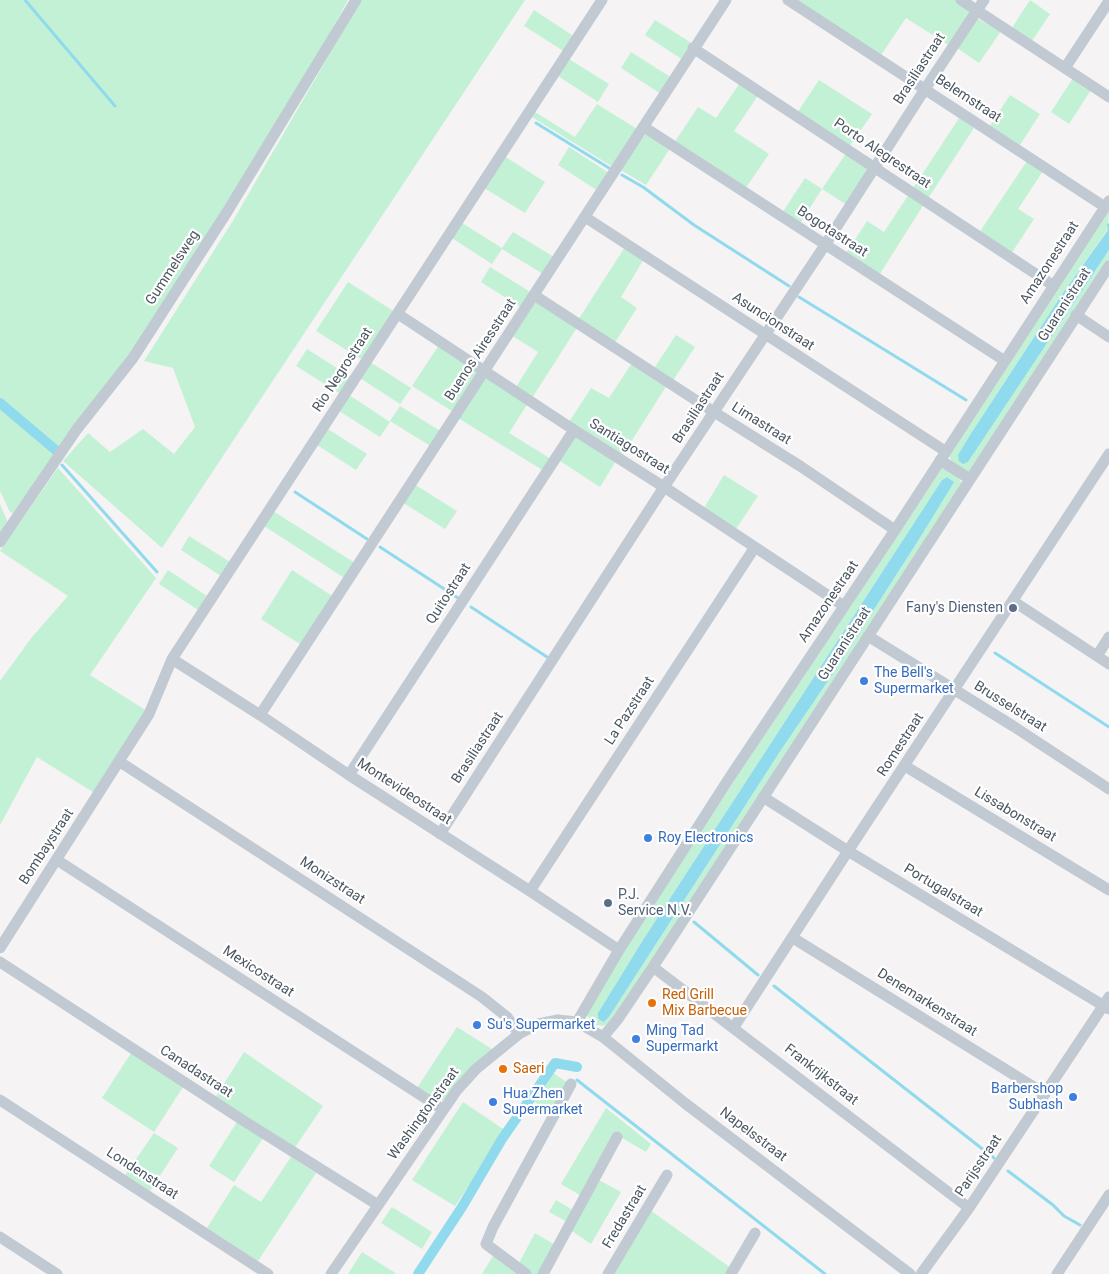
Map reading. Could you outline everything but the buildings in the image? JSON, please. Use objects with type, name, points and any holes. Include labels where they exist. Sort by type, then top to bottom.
[{"type":"street","name":"Gummelsweg","points":[[0,542],[77,429],[133,358],[227,212],[356,0]]},
{"type":"street","name":"Rio Negrostraat","points":[[120,762],[150,714],[172,660],[602,0]]},
{"type":"street","name":"Buenos Airesstraat","points":[[260,715],[726,0]]},
{"type":"street","name":"Belemstraat","points":[[788,0],[1107,204]]},
{"type":"street","points":[[961,0],[1109,97]]},
{"type":"street","name":"Brasiliastraat","points":[[440,834],[664,487],[825,245],[984,0]]},
{"type":"street","points":[[1065,68],[1109,1]]},
{"type":"street","name":"Porto Alegrestraat","points":[[693,48],[1054,286]]},
{"type":"street","name":"Bogotastraat","points":[[644,127],[1005,361]]},
{"type":"street","name":"Amazonestraat","points":[[577,1022],[619,950],[728,780],[895,530],[1107,204]]},
{"type":"street","name":"Asuncionstraat","points":[[585,217],[765,334],[942,456],[970,479]]},
{"type":"street","name":"Guaranistraat","points":[[603,1037],[618,1019],[653,967],[1109,266]]},
{"type":"street","name":"Limastraat","points":[[534,295],[800,466],[895,530]]},
{"type":"street","name":"Santiagostraat","points":[[398,314],[844,606]]},
{"type":"street","points":[[1076,315],[1109,337]]},
{"type":"street","name":"Quitostraat","points":[[349,775],[574,430]]},
{"type":"street","name":"Romestraat","points":[[734,1028],[1109,454]]},
{"type":"street","name":"La Pazstraat","points":[[530,891],[755,547]]},
{"type":"street","points":[[1013,601],[1109,664]]},
{"type":"street","name":"Brusselstraat","points":[[868,636],[1109,789]]},
{"type":"street","points":[[1097,656],[1109,637]]},
{"type":"street","name":"Montevideostraat","points":[[172,660],[260,715],[619,950]]},
{"type":"street","name":"Bombaystraat","points":[[0,948],[120,762]]},
{"type":"street","name":"Monizstraat","points":[[120,762],[482,997],[507,1017],[519,1034]]},
{"type":"street","name":"Lissabonstraat","points":[[905,766],[1109,890]]},
{"type":"street","name":"Portugalstraat","points":[[763,797],[848,851],[1107,1004]]},
{"type":"street","name":"Mexicostraat","points":[[57,860],[442,1109]]},
{"type":"street","name":"Denemarkenstraat","points":[[793,938],[1045,1094]]},
{"type":"street","name":"Canadastraat","points":[[0,962],[378,1205]]},
{"type":"street","name":"Frankrijkstraat","points":[[653,967],[969,1208]]},
{"type":"street","name":"Parijsstraat","points":[[921,1274],[969,1208],[1107,1004]]},
{"type":"street","name":"Washingtonstraat","points":[[331,1274],[442,1109],[456,1090],[476,1069],[519,1034],[538,1024],[558,1020],[577,1022]]},
{"type":"street","name":"Napelsstraat","points":[[577,1022],[603,1037],[686,1104],[910,1274]]},
{"type":"street","points":[[526,1274],[486,1244],[493,1227],[571,1084]]},
{"type":"street","name":"Londenstraat","points":[[0,1100],[268,1274]]},
{"type":"street","points":[[543,1274],[618,1137]]},
{"type":"street","name":"Fredastraat","points":[[608,1274],[667,1175]]},
{"type":"street","points":[[1057,1274],[1109,1195]]},
{"type":"street","points":[[731,1274],[755,1233]]},
{"type":"street","points":[[0,1237],[57,1274]]},
{"type":"green space","points":[[0,0],[348,0],[228,217],[135,362],[13,513],[10,512],[0,491]]},
{"type":"green space","points":[[361,0],[525,0],[162,548],[63,461],[88,433],[110,452],[143,429],[174,454],[195,427],[173,368],[144,361],[234,219]]},
{"type":"green space","points":[[795,0],[955,0],[967,8],[970,13],[950,46],[906,18],[881,55]]},
{"type":"green space","points":[[1030,0],[1050,14],[1032,41],[1012,28]]},
{"type":"green space","points":[[534,10],[575,37],[565,52],[524,26]]},
{"type":"green space","points":[[978,19],[1001,31],[979,63],[957,48]]},
{"type":"green space","points":[[655,20],[693,44],[683,60],[645,35]]},
{"type":"green space","points":[[631,52],[672,78],[661,94],[621,68]]},
{"type":"green space","points":[[569,59],[609,84],[598,102],[558,76]]},
{"type":"green space","points":[[1073,78],[1091,90],[1069,124],[1051,112]]},
{"type":"green space","points":[[819,80],[872,114],[849,147],[797,113]]},
{"type":"green space","points":[[740,83],[759,94],[734,131],[769,154],[745,189],[674,143],[698,107],[716,118]]},
{"type":"green space","points":[[1010,95],[1040,114],[1020,145],[990,126]]},
{"type":"green space","points":[[597,104],[637,129],[613,167],[532,117],[535,112],[575,137]]},
{"type":"green space","points":[[959,118],[974,128],[927,200],[912,190]]},
{"type":"green space","points":[[648,134],[671,147],[646,185],[619,169],[645,135]]},
{"type":"green space","points":[[569,147],[609,173],[598,191],[558,165]]},
{"type":"green space","points":[[847,152],[871,168],[847,205],[822,189]]},
{"type":"green space","points":[[504,156],[545,182],[525,213],[484,188]]},
{"type":"green space","points":[[1027,161],[1043,171],[1018,209],[1034,219],[1011,254],[979,233]]},
{"type":"green space","points":[[805,178],[822,189],[799,225],[782,213]]},
{"type":"green space","points":[[909,194],[924,204],[878,277],[845,255],[867,221],[884,232]]},
{"type":"green space","points":[[1109,209],[1108,229],[1063,293],[972,432],[968,462],[1109,250],[1109,260],[969,472],[953,463],[949,456]]},
{"type":"green space","points":[[462,223],[502,248],[513,232],[554,257],[543,274],[502,249],[492,264],[452,238]]},
{"type":"green space","points":[[625,247],[644,259],[621,297],[637,308],[614,344],[578,320]]},
{"type":"green space","points":[[490,267],[532,293],[522,308],[481,282]]},
{"type":"green space","points":[[348,282],[395,312],[364,361],[316,331]]},
{"type":"green space","points":[[535,303],[539,303],[578,326],[532,398],[516,387],[538,352],[511,335]]},
{"type":"green space","points":[[676,335],[695,347],[672,382],[653,370]]},
{"type":"green space","points":[[439,345],[479,371],[455,413],[412,386]]},
{"type":"green space","points":[[307,349],[351,377],[341,394],[296,366]]},
{"type":"green space","points":[[370,362],[411,388],[400,404],[360,378]]},
{"type":"green space","points":[[632,363],[667,385],[622,456],[569,422],[591,388],[609,398]]},
{"type":"green space","points":[[485,379],[489,379],[528,403],[509,433],[551,459],[544,471],[458,418]]},
{"type":"green space","points":[[349,395],[390,422],[380,437],[339,411]]},
{"type":"green space","points":[[400,406],[442,432],[432,447],[390,421]]},
{"type":"green space","points":[[328,429],[367,454],[356,470],[317,445]]},
{"type":"green space","points":[[577,435],[616,461],[600,487],[560,461]]},
{"type":"green space","points":[[58,468],[156,578],[90,675],[147,711],[96,794],[37,757],[0,825],[0,681],[32,637],[68,596],[0,551]]},
{"type":"green space","points":[[943,468],[957,476],[962,483],[663,944],[609,1023],[603,1026],[596,1025],[586,1013],[648,912],[939,469]],"holes":[[[947,477],[953,482],[918,541],[832,675],[604,1022],[598,1013],[643,940],[942,480]]]},
{"type":"green space","points":[[724,475],[758,496],[736,529],[704,508]]},
{"type":"green space","points":[[414,484],[457,511],[445,529],[402,502]]},
{"type":"green space","points":[[0,504],[8,523],[0,535]]},
{"type":"green space","points":[[273,511],[355,563],[346,579],[264,526]]},
{"type":"green space","points":[[189,536],[230,562],[221,576],[181,550]]},
{"type":"green space","points":[[168,570],[207,596],[198,610],[159,584]]},
{"type":"green space","points":[[292,570],[334,597],[303,646],[261,619]]},
{"type":"green space","points":[[457,1027],[492,1049],[444,1100],[439,1101],[417,1088]]},
{"type":"green space","points":[[244,1052],[323,1106],[294,1149],[215,1098]]},
{"type":"green space","points":[[131,1053],[183,1087],[154,1132],[102,1098]]},
{"type":"green space","points":[[553,1073],[568,1083],[552,1113],[533,1101]]},
{"type":"green space","points":[[463,1102],[506,1131],[455,1206],[412,1180]]},
{"type":"green space","points":[[606,1108],[651,1144],[646,1152],[617,1135],[583,1197],[561,1184]]},
{"type":"green space","points":[[237,1122],[263,1138],[234,1182],[209,1166]]},
{"type":"green space","points":[[154,1133],[178,1148],[150,1191],[125,1175]]},
{"type":"green space","points":[[291,1157],[316,1173],[258,1261],[207,1228],[234,1185],[261,1202]]},
{"type":"green space","points":[[597,1179],[621,1192],[591,1244],[569,1229]]},
{"type":"green space","points":[[556,1200],[576,1212],[569,1223],[549,1212]]},
{"type":"green space","points":[[392,1207],[432,1232],[422,1249],[381,1223]]},
{"type":"green space","points":[[650,1210],[731,1268],[727,1274],[612,1274]]},
{"type":"green space","points":[[535,1233],[557,1246],[542,1274],[531,1274],[518,1265]]},
{"type":"green space","points":[[362,1252],[397,1274],[348,1274]]},
{"type":"green space","points":[[493,1256],[517,1274],[482,1274]]},
{"type":"water","points":[[1109,223],[1109,250],[968,462],[963,464],[959,461],[958,455],[1063,293],[1108,230],[1107,224]]},
{"type":"water","points":[[947,477],[954,482],[918,541],[609,1017],[604,1022],[600,1020],[598,1013],[643,940],[942,480]]},
{"type":"waterway","points":[[25,0],[115,106]]},
{"type":"waterway","points":[[536,123],[609,168]]},
{"type":"waterway","points":[[622,175],[643,187],[694,225],[789,286]]},
{"type":"waterway","points":[[799,297],[966,400]]},
{"type":"waterway","points":[[0,403],[58,452]]},
{"type":"waterway","points":[[62,465],[157,572]]},
{"type":"waterway","points":[[295,492],[367,539]]},
{"type":"waterway","points":[[380,547],[458,598]]},
{"type":"waterway","points":[[471,607],[547,657]]},
{"type":"waterway","points":[[995,653],[1109,727]]},
{"type":"waterway","points":[[694,922],[758,975]]},
{"type":"waterway","points":[[774,986],[994,1158]]},
{"type":"waterway","points":[[418,1274],[462,1207],[502,1139],[555,1063],[577,1067]]},
{"type":"waterway","points":[[577,1080],[825,1274]]},
{"type":"waterway","points":[[1008,1171],[1053,1205],[1064,1216],[1080,1225]]},
{"type":"place","name":"Fany's Diensten","points":[[1013,608]]},
{"type":"place","name":"The Bell's Supermarket","points":[[864,681]]},
{"type":"place","name":"Roy Electronics","points":[[648,838]]},
{"type":"place","name":"P.J. Service N.V.","points":[[608,903]]},
{"type":"place","name":"Red Grill Mix Barbecue","points":[[652,1003]]},
{"type":"place","name":"Su's Supermarket","points":[[477,1025]]},
{"type":"place","name":"Ming Tad Supermarkt","points":[[636,1039]]},
{"type":"place","name":"Saeri","points":[[503,1069]]},
{"type":"place","name":"Barbershop Subhash","points":[[1073,1097]]},
{"type":"place","name":"Hua Zhen Supermarket","points":[[493,1102]]}]
